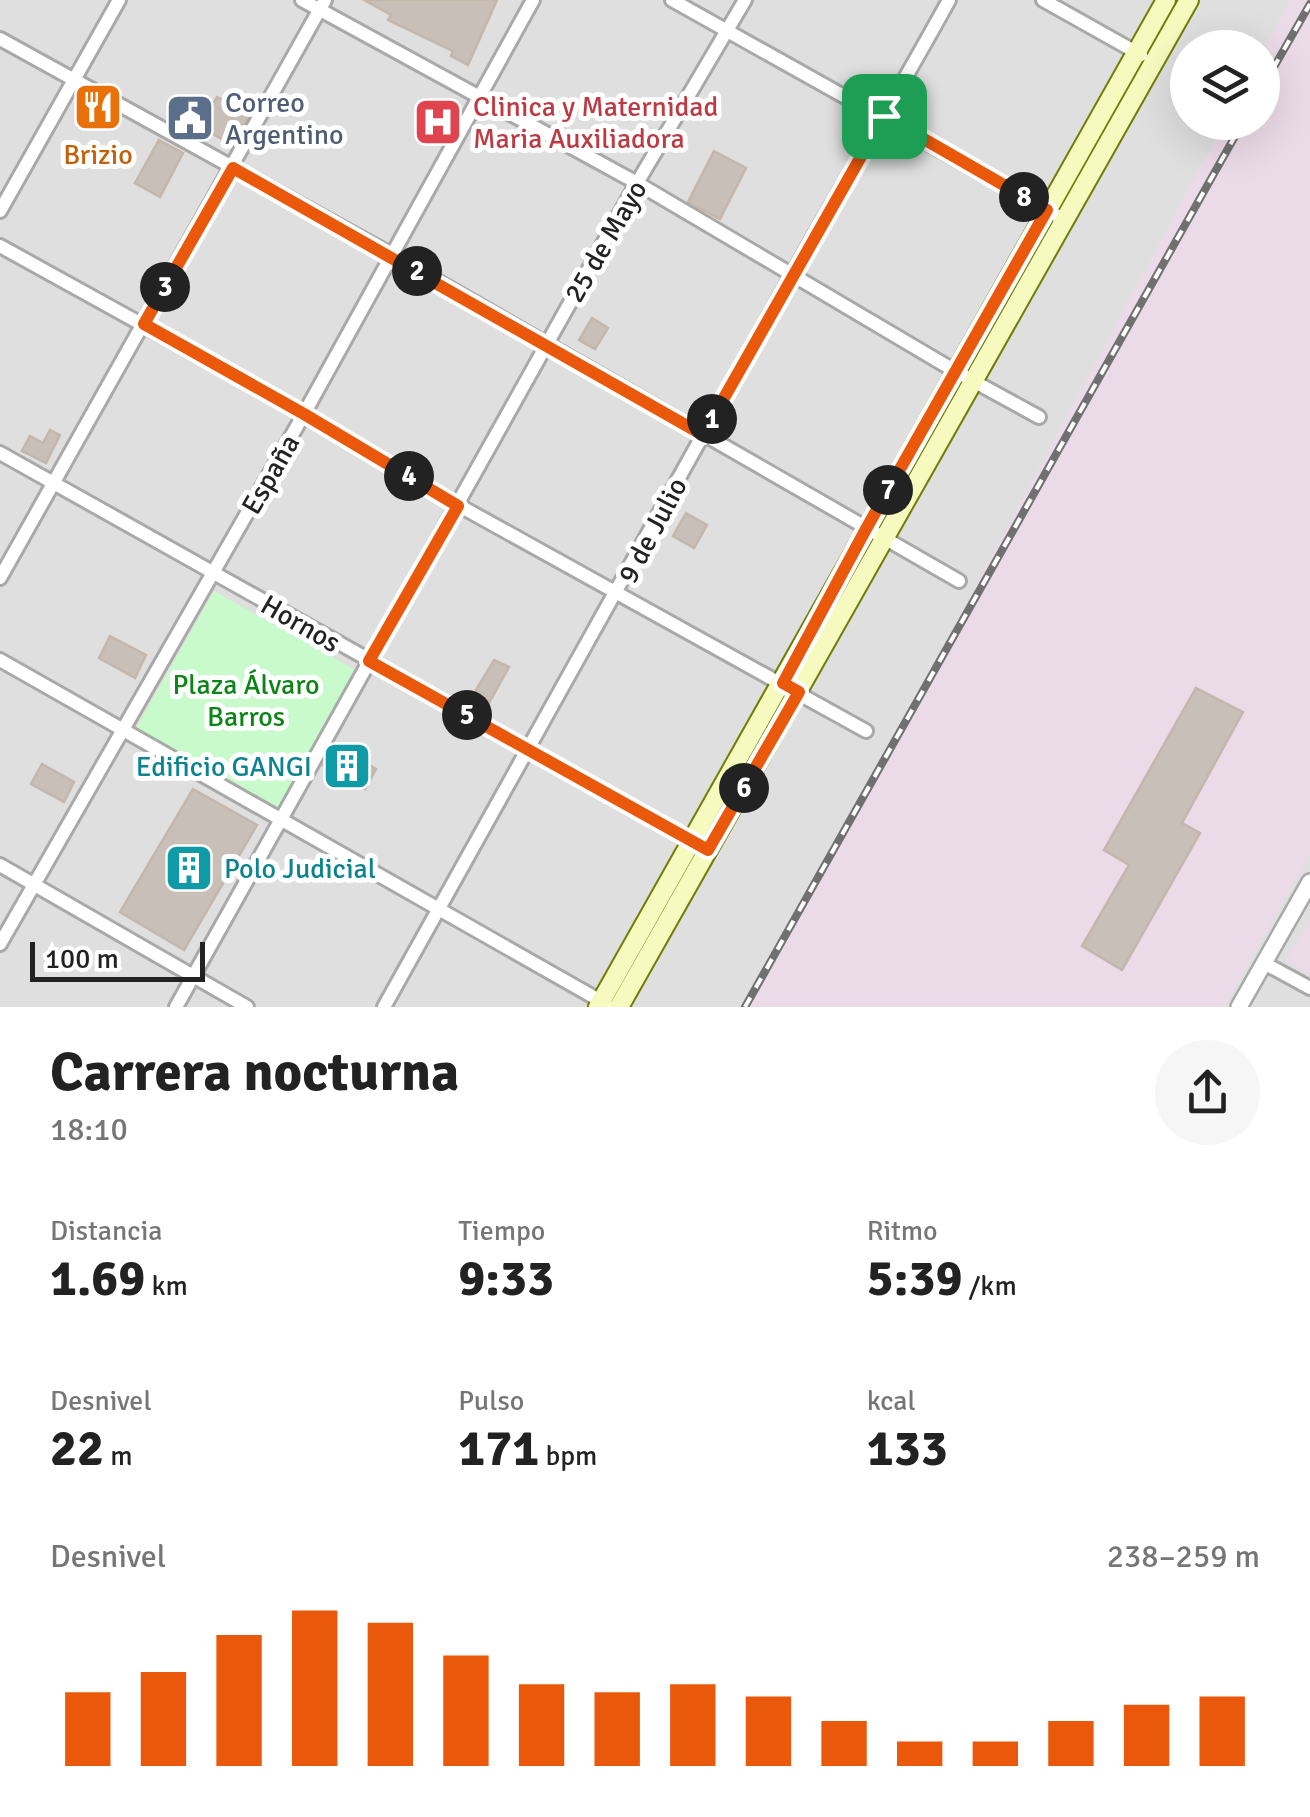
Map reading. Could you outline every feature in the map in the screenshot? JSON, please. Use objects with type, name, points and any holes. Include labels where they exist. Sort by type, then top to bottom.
[{"type":"main road","points":[[791,687],[866,529],[1166,0]]},
{"type":"main road","points":[[607,1006],[791,687],[884,539],[1189,0]]},
{"type":"street","points":[[0,211],[120,0]]},
{"type":"street","points":[[302,0],[322,5],[1039,417]]},
{"type":"street","name":"España","points":[[0,944],[304,414],[533,0]]},
{"type":"street","points":[[672,0],[1065,220]]},
{"type":"street","name":"25 de Mayo","points":[[176,1007],[545,346],[745,0]]},
{"type":"street","name":"9 de Julio","points":[[384,1007],[949,0]]},
{"type":"street","points":[[1043,0],[1156,62]]},
{"type":"street","points":[[0,578],[322,5]]},
{"type":"street","points":[[0,39],[390,254],[959,581]]},
{"type":"street","points":[[0,246],[304,414],[458,506],[866,731]]},
{"type":"street","name":"Hornos","points":[[0,453],[699,847]]},
{"type":"street","points":[[0,660],[607,1006]]},
{"type":"street","points":[[0,865],[247,1007]]},
{"type":"street","points":[[1239,1007],[1310,882]]},
{"type":"street","points":[[1264,962],[1310,988]]},
{"type":"shaded area","points":[[0,0],[1310,0],[1310,1007],[0,1007]]},
{"type":"shaded area","points":[[1290,0],[1310,0],[1310,854],[1224,1007],[740,1007],[899,730],[1215,140],[1280,140],[1280,30],[1274,30]]},
{"type":"shaded area","points":[[1310,918],[1310,975],[1286,961]]},
{"type":"green space","name":"Plaza Álvaro Barros","points":[[214,591],[357,671],[278,810],[135,730]]},
{"type":"building","points":[[364,0],[497,0],[468,65],[451,56],[453,51],[388,20],[391,15]]},
{"type":"building","points":[[217,97],[249,115],[232,145],[201,127]]},
{"type":"building","points":[[159,140],[183,153],[160,197],[135,183]]},
{"type":"building","points":[[714,151],[746,168],[720,219],[688,202]]},
{"type":"building","points":[[592,318],[608,328],[595,349],[579,340]]},
{"type":"building","points":[[50,430],[60,435],[46,463],[22,451],[30,436],[43,443]]},
{"type":"building","points":[[686,513],[707,525],[694,548],[673,536]]},
{"type":"building","points":[[110,636],[146,655],[135,678],[99,658]]},
{"type":"building","points":[[494,660],[509,667],[489,703],[473,695]]},
{"type":"building","points":[[1196,688],[1243,712],[1182,823],[1200,833],[1122,970],[1082,946],[1129,865],[1104,850]]},
{"type":"building","name":"Edificio GANGI","points":[[334,746],[376,769],[365,789],[323,765]]},
{"type":"building","points":[[42,764],[74,782],[64,802],[31,784]]},
{"type":"building","name":"Polo Judicial","points":[[193,789],[257,825],[184,950],[120,912]]},
{"type":"railway","points":[[1280,56],[1310,4]]},
{"type":"railway","points":[[745,1007],[1233,140]]},
{"type":"place","name":"Brizio","points":[[98,107]]},
{"type":"place","name":"Correo Argentino","points":[[190,118]]},
{"type":"place","name":"Clinica y Maternidad Maria Auxiliadora","points":[[438,122]]},
{"type":"place","name":"Edificio GANGI","points":[[347,766]]},
{"type":"place","name":"Polo Judicial","points":[[189,868]]},
{"type":"route","points":[[884,116],[1047,210],[783,683],[799,692],[708,850],[369,661],[458,506],[144,324],[233,168],[703,435],[884,116]]}]
